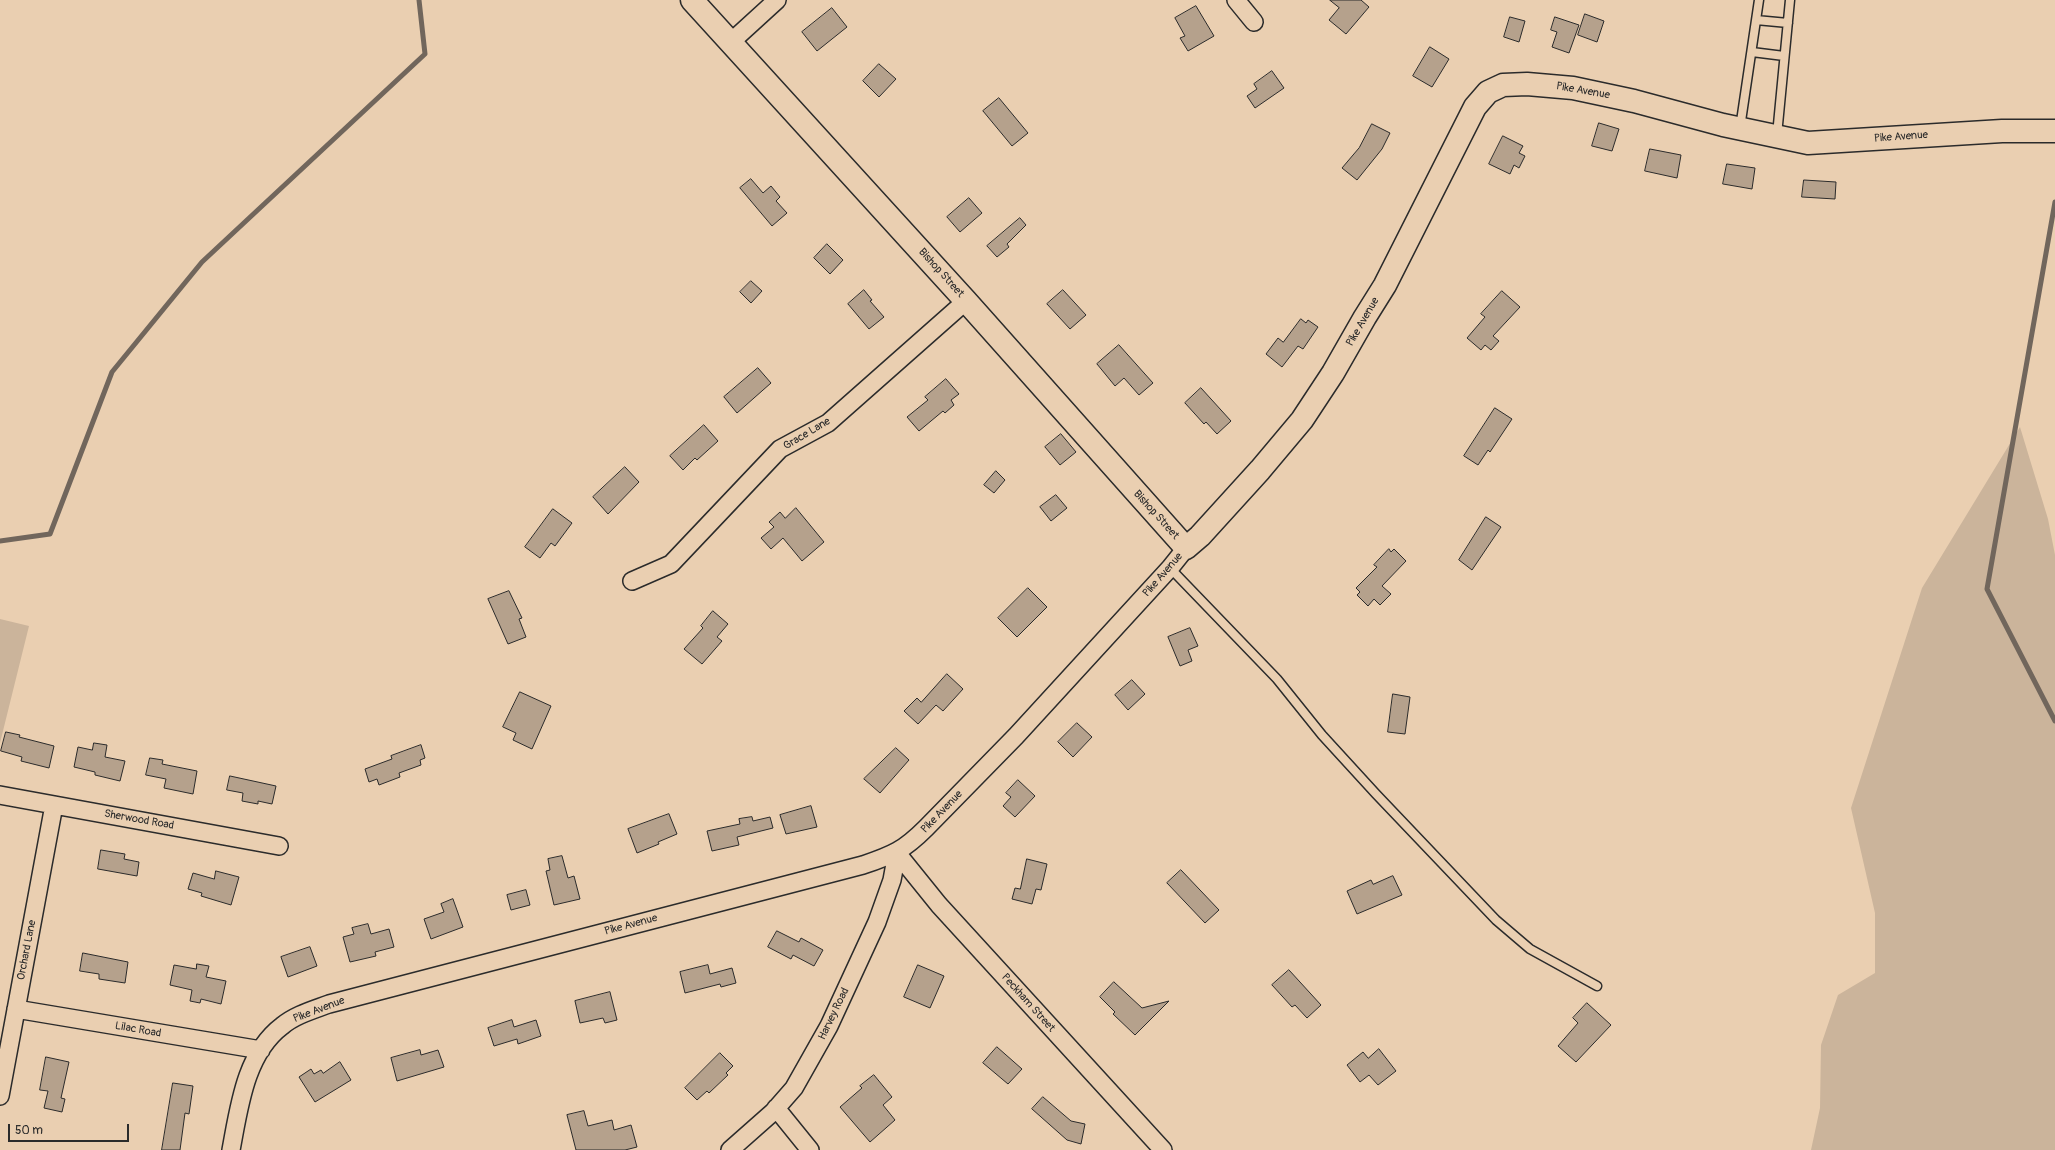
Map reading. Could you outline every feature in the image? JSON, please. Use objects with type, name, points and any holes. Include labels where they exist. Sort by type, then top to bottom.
[{"type":"street","name":"Bishop Street","points":[[692,0],[966,301],[1186,548]]},
{"type":"street","points":[[731,42],[777,0]]},
{"type":"street","points":[[1236,0],[1254,22]]},
{"type":"street","name":"Pike Avenue","points":[[231,1150],[244,1088],[251,1068],[261,1050],[281,1026],[294,1018],[329,1004],[863,865],[897,853],[922,832],[1016,736],[1170,568],[1186,548],[1200,536],[1260,470],[1302,420],[1333,373],[1385,285],[1475,107],[1488,92],[1503,85],[1527,84],[1573,88],[1634,100],[1740,129],[1808,143],[1994,132],[2055,131]]},
{"type":"street","name":"Grace Lane","points":[[632,581],[672,564],[780,449],[828,423],[966,301]]},
{"type":"street","name":"Sherwood Road","points":[[0,795],[278,846]]},
{"type":"street","name":"Orchard Lane","points":[[0,1096],[3,1064],[16,1009],[54,805]]},
{"type":"street","name":"Harvey Road","points":[[730,1150],[776,1108],[794,1088],[829,1026],[882,911],[892,880],[897,853]]},
{"type":"street","name":"Peckham Street","points":[[897,853],[939,905],[1163,1150]]},
{"type":"street","name":"Lilac Road","points":[[16,1009],[261,1050]]},
{"type":"street","points":[[776,1108],[810,1150]]},
{"type":"lane","points":[[1740,129],[1759,0]]},
{"type":"lane","points":[[1776,137],[1790,0]]},
{"type":"lane","points":[[1756,20],[1788,23]]},
{"type":"lane","points":[[1752,52],[1784,56]]},
{"type":"lane","points":[[1170,568],[1277,679],[1322,735],[1376,794],[1502,925],[1530,949],[1597,986]]},
{"type":"shaded area","points":[[2020,427],[2048,519],[2055,555],[2055,1150],[1811,1150],[1820,1108],[1821,1045],[1838,995],[1875,973],[1875,913],[1851,808],[1922,588]]},
{"type":"shaded area","points":[[0,619],[29,626],[0,743]]},
{"type":"building","points":[[1330,0],[1361,0],[1369,7],[1346,34],[1329,20],[1339,8]]},
{"type":"building","points":[[1196,6],[1214,36],[1188,51],[1180,38],[1185,36],[1175,18]]},
{"type":"building","points":[[832,8],[847,27],[817,51],[802,32]]},
{"type":"building","points":[[1585,14],[1604,21],[1597,42],[1578,35]]},
{"type":"building","points":[[1510,17],[1525,21],[1519,42],[1504,37]]},
{"type":"building","points":[[1555,17],[1579,25],[1569,53],[1552,47],[1557,32],[1551,30]]},
{"type":"building","points":[[1430,47],[1449,59],[1432,87],[1413,76]]},
{"type":"building","points":[[879,64],[896,79],[879,97],[863,81]]},
{"type":"building","points":[[1272,71],[1284,88],[1255,108],[1247,96],[1257,89],[1254,84]]},
{"type":"building","points":[[999,98],[1028,133],[1012,146],[983,111]]},
{"type":"building","points":[[1599,123],[1619,129],[1612,151],[1592,146]]},
{"type":"building","points":[[1372,124],[1390,133],[1382,149],[1357,180],[1342,168],[1359,148]]},
{"type":"building","points":[[1503,136],[1523,146],[1519,153],[1525,156],[1519,168],[1514,165],[1510,174],[1489,164]]},
{"type":"building","points":[[1650,149],[1681,155],[1677,178],[1645,171]]},
{"type":"building","points":[[1727,164],[1755,168],[1752,189],[1723,184]]},
{"type":"building","points":[[751,179],[763,193],[771,186],[780,197],[776,201],[787,213],[772,226],[740,188]]},
{"type":"building","points":[[1804,180],[1836,182],[1835,199],[1802,197]]},
{"type":"building","points":[[969,198],[982,213],[960,232],[947,217]]},
{"type":"building","points":[[1020,218],[1026,225],[1007,244],[1009,247],[997,257],[987,246]]},
{"type":"building","points":[[827,244],[843,260],[830,274],[814,258]]},
{"type":"building","points":[[751,281],[762,291],[751,303],[740,292]]},
{"type":"building","points":[[864,290],[872,300],[870,301],[884,317],[869,329],[848,304]]},
{"type":"building","points":[[1063,290],[1086,315],[1070,329],[1047,304]]},
{"type":"building","points":[[1502,291],[1520,307],[1493,336],[1499,341],[1491,350],[1485,345],[1481,350],[1467,338],[1485,317],[1481,314]]},
{"type":"building","points":[[1301,319],[1306,323],[1308,320],[1318,327],[1303,349],[1298,346],[1282,367],[1266,354],[1278,338],[1283,342]]},
{"type":"building","points":[[1119,345],[1153,383],[1139,395],[1124,378],[1115,386],[1097,364]]},
{"type":"building","points":[[758,368],[771,383],[737,413],[724,397]]},
{"type":"building","points":[[946,379],[959,394],[951,400],[954,405],[945,413],[943,411],[919,431],[907,417],[928,400],[925,397]]},
{"type":"building","points":[[1201,388],[1231,421],[1217,434],[1206,422],[1204,424],[1185,403]]},
{"type":"building","points":[[1495,408],[1512,419],[1490,452],[1488,450],[1478,465],[1464,456]]},
{"type":"building","points":[[704,425],[718,441],[697,460],[695,458],[683,470],[670,456]]},
{"type":"building","points":[[1061,434],[1076,452],[1060,465],[1045,447]]},
{"type":"building","points":[[625,467],[639,482],[608,514],[593,497]]},
{"type":"building","points":[[996,471],[1005,480],[994,493],[984,485]]},
{"type":"building","points":[[1056,495],[1067,508],[1051,521],[1040,507]]},
{"type":"building","points":[[796,508],[824,542],[802,561],[783,538],[771,549],[761,538],[774,527],[769,522],[780,512],[785,518]]},
{"type":"building","points":[[553,509],[572,523],[555,546],[551,543],[540,558],[525,547]]},
{"type":"building","points":[[1486,517],[1501,527],[1472,570],[1459,560]]},
{"type":"building","points":[[1389,549],[1391,552],[1394,549],[1406,561],[1382,586],[1391,594],[1380,605],[1374,599],[1368,606],[1357,595],[1360,592],[1356,588],[1377,567],[1374,565]]},
{"type":"building","points":[[1028,588],[1047,607],[1017,637],[998,618]]},
{"type":"building","points":[[509,591],[522,618],[519,619],[526,637],[508,644],[488,599]]},
{"type":"building","points":[[713,611],[728,624],[717,637],[722,641],[702,664],[684,649],[703,628],[701,626]]},
{"type":"building","points":[[1190,628],[1198,646],[1188,650],[1192,661],[1180,666],[1168,637]]},
{"type":"building","points":[[947,674],[963,689],[943,711],[936,705],[918,724],[904,711],[917,698],[921,702]]},
{"type":"building","points":[[1132,680],[1145,694],[1128,710],[1115,695]]},
{"type":"building","points":[[520,692],[551,706],[532,749],[513,740],[516,733],[503,727]]},
{"type":"building","points":[[1393,694],[1410,697],[1405,734],[1388,732]]},
{"type":"building","points":[[1077,723],[1092,737],[1073,757],[1058,742]]},
{"type":"building","points":[[6,732],[54,746],[49,768],[21,761],[22,757],[1,751]]},
{"type":"building","points":[[94,743],[107,745],[105,757],[125,761],[120,781],[95,775],[95,772],[74,767],[78,747],[92,750]]},
{"type":"building","points":[[421,745],[425,758],[420,760],[421,765],[399,773],[400,777],[379,785],[377,779],[369,782],[365,769],[392,759],[391,756]]},
{"type":"building","points":[[896,748],[909,760],[880,793],[864,779]]},
{"type":"building","points":[[150,758],[163,760],[162,764],[197,771],[193,794],[164,788],[166,779],[146,775]]},
{"type":"building","points":[[230,776],[276,786],[272,804],[258,801],[258,804],[242,801],[243,793],[227,790]]},
{"type":"building","points":[[1018,780],[1035,796],[1015,817],[1003,806],[1011,797],[1006,793]]},
{"type":"building","points":[[811,806],[817,827],[786,834],[780,815]]},
{"type":"building","points":[[669,814],[677,834],[658,842],[659,844],[637,853],[628,829]]},
{"type":"building","points":[[752,817],[753,821],[770,817],[773,828],[737,837],[739,845],[712,851],[707,831],[740,824],[739,819]]},
{"type":"building","points":[[101,850],[125,854],[124,859],[139,862],[137,876],[98,869]]},
{"type":"building","points":[[562,856],[568,878],[574,876],[580,899],[554,905],[546,871],[550,870],[548,859]]},
{"type":"building","points":[[1027,859],[1047,864],[1041,890],[1036,889],[1032,904],[1012,899],[1015,888],[1020,889]]},
{"type":"building","points":[[1181,870],[1219,910],[1205,923],[1167,883]]},
{"type":"building","points":[[216,871],[239,877],[231,905],[201,896],[202,893],[188,889],[193,873],[214,879]]},
{"type":"building","points":[[1393,876],[1402,895],[1357,914],[1347,891],[1371,880],[1373,884]]},
{"type":"building","points":[[526,890],[530,905],[511,910],[507,895]]},
{"type":"building","points":[[453,899],[463,927],[431,939],[424,919],[444,912],[441,904]]},
{"type":"building","points":[[368,924],[371,934],[389,929],[394,947],[375,952],[376,956],[350,962],[343,937],[354,934],[352,928]]},
{"type":"building","points":[[777,931],[799,942],[801,938],[823,950],[814,966],[793,955],[791,959],[768,947]]},
{"type":"building","points":[[310,947],[317,966],[288,977],[281,957]]},
{"type":"building","points":[[83,953],[128,962],[125,983],[99,979],[99,974],[80,971]]},
{"type":"building","points":[[197,964],[209,966],[206,977],[226,981],[221,1004],[201,999],[200,1003],[190,1001],[192,990],[170,985],[174,965],[196,969]]},
{"type":"building","points":[[708,965],[710,974],[732,968],[736,983],[721,987],[720,984],[685,993],[680,972]]},
{"type":"building","points":[[918,965],[944,976],[930,1008],[904,997]]},
{"type":"building","points":[[1289,970],[1321,1005],[1307,1018],[1295,1005],[1292,1007],[1272,985]]},
{"type":"building","points":[[1114,982],[1142,1008],[1169,1001],[1135,1035],[1113,1014],[1115,1012],[1100,997]]},
{"type":"building","points":[[610,992],[617,1020],[605,1023],[603,1018],[580,1023],[575,1001]]},
{"type":"building","points":[[1587,1003],[1611,1025],[1576,1062],[1558,1046],[1578,1023],[1573,1018]]},
{"type":"building","points":[[512,1020],[514,1027],[536,1020],[541,1036],[518,1044],[517,1039],[494,1046],[488,1028]]},
{"type":"building","points":[[997,1047],[1022,1069],[1008,1084],[983,1063]]},
{"type":"building","points":[[1379,1049],[1396,1071],[1378,1085],[1369,1075],[1360,1082],[1347,1065],[1363,1052],[1368,1058]]},
{"type":"building","points":[[420,1050],[421,1055],[438,1050],[444,1067],[397,1081],[391,1058]]},
{"type":"building","points":[[720,1053],[733,1066],[726,1073],[728,1075],[709,1093],[707,1091],[697,1100],[685,1088]]},
{"type":"building","points":[[46,1057],[69,1062],[61,1098],[65,1099],[62,1112],[44,1108],[48,1091],[40,1090]]},
{"type":"building","points":[[340,1062],[351,1080],[315,1102],[299,1077],[311,1069],[314,1074],[321,1070],[323,1073]]},
{"type":"building","points":[[874,1075],[892,1097],[883,1105],[895,1120],[870,1142],[840,1107],[862,1088],[860,1086]]},
{"type":"building","points":[[173,1083],[193,1086],[189,1114],[185,1113],[180,1150],[162,1150]]},
{"type":"building","points":[[1043,1097],[1071,1121],[1085,1124],[1081,1144],[1067,1140],[1032,1109]]},
{"type":"building","points":[[584,1111],[588,1126],[612,1120],[614,1130],[631,1125],[637,1147],[625,1150],[576,1150],[567,1115]]},
{"type":"waterway","points":[[0,541],[50,534],[112,372],[202,262],[425,54],[419,0]]},
{"type":"waterway","points":[[2055,202],[1987,589],[2055,721]]}]
